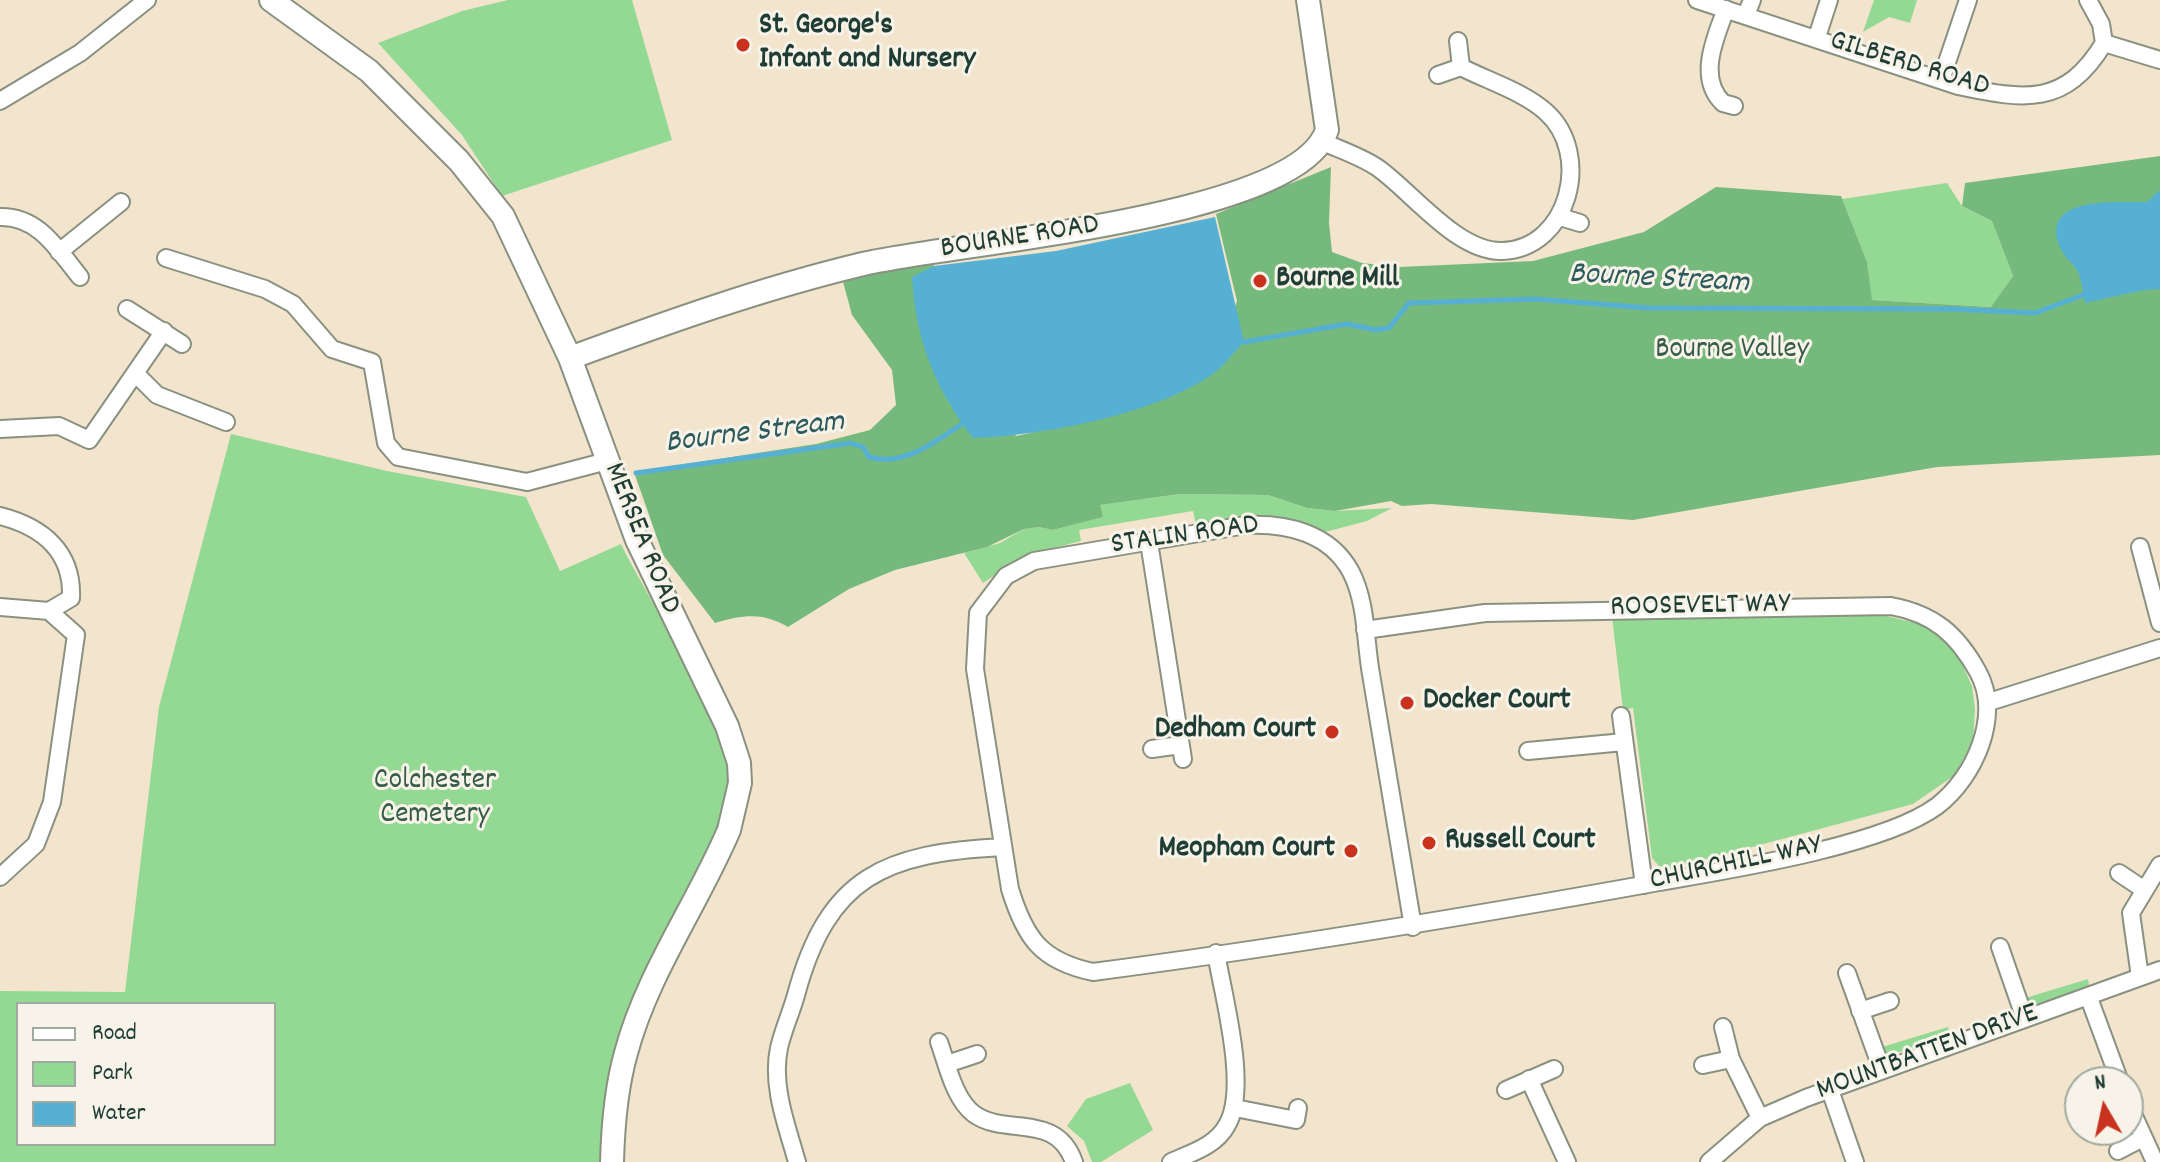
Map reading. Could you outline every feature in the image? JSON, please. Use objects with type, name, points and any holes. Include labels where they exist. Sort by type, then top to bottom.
[{"type":"main road","name":"MERSEA ROAD","points":[[271,0],[350,54],[459,161],[503,216],[570,358],[637,540],[727,726],[739,763],[740,783],[729,830],[648,991],[626,1050],[617,1092],[612,1162]]},
{"type":"main road","points":[[1308,0],[1327,130],[1323,142]]},
{"type":"main road","name":"BOURNE ROAD","points":[[570,358],[707,309],[854,266],[1086,230],[1198,203],[1292,168],[1323,142]]},
{"type":"street","points":[[0,101],[80,53],[147,0]]},
{"type":"street","name":"GILBERD ROAD","points":[[1697,0],[1726,9],[1749,8],[1817,37],[1941,80],[1998,94],[2052,92],[2076,81],[2104,43]]},
{"type":"street","points":[[1817,37],[1829,0]]},
{"type":"street","points":[[1941,80],[1968,0]]},
{"type":"street","points":[[2088,0],[2101,24],[2104,43],[2160,60]]},
{"type":"street","points":[[1726,9],[1710,56],[1710,85],[1723,103],[1734,106]]},
{"type":"street","points":[[1458,41],[1461,67]]},
{"type":"street","points":[[1323,142],[1376,166],[1443,224],[1480,248],[1502,251],[1529,244],[1560,217],[1567,197],[1571,156],[1559,127],[1546,112],[1461,67],[1438,75]]},
{"type":"street","points":[[59,252],[121,202]]},
{"type":"street","points":[[0,217],[29,221],[80,277]]},
{"type":"street","points":[[1560,217],[1580,223]]},
{"type":"street","points":[[166,258],[265,289],[293,304],[332,349],[372,362],[386,443],[398,457],[527,482],[607,461]]},
{"type":"street","points":[[127,309],[182,344]]},
{"type":"street","points":[[0,429],[59,426],[89,440],[164,331]]},
{"type":"street","points":[[136,374],[157,395],[226,422]]},
{"type":"street","points":[[0,516],[19,521],[56,548],[72,574],[71,598],[49,611],[0,607]]},
{"type":"street","name":"STALIN ROAD","points":[[1271,524],[1318,537],[1350,571],[1360,598],[1413,927],[1093,972],[1068,966],[1033,941],[1019,919],[1003,847],[975,669],[978,613],[1006,576],[1034,561],[1149,542],[1271,524]]},
{"type":"street","points":[[1149,542],[1182,752],[1152,749]]},
{"type":"street","points":[[2140,547],[2160,623]]},
{"type":"street","name":"ROOSEVELT WAY","points":[[1365,630],[1485,613],[1891,606],[1920,611],[1953,636],[1978,672],[1989,702]]},
{"type":"street","points":[[0,877],[36,844],[52,802],[76,635],[49,611]]},
{"type":"street","points":[[1989,702],[2160,648]]},
{"type":"street","name":"CHURCHILL WAY","points":[[1413,927],[1746,867],[1863,837],[1937,805],[1970,766],[1979,749],[1989,702]]},
{"type":"street","points":[[1621,716],[1644,885]]},
{"type":"street","points":[[1528,751],[1624,742]]},
{"type":"street","points":[[797,1162],[780,1100],[779,1050],[819,927],[842,897],[866,878],[893,866],[934,855],[1003,847]]},
{"type":"street","points":[[2140,977],[2131,913],[2160,865]]},
{"type":"street","points":[[2119,873],[2143,889]]},
{"type":"street","points":[[2000,947],[2025,1019]]},
{"type":"street","points":[[1171,1162],[1214,1140],[1227,1127],[1235,1108],[1233,1060],[1216,953]]},
{"type":"street","name":"MOUNTBATTEN DRIVE","points":[[1709,1162],[1760,1118],[1882,1070],[2160,970]]},
{"type":"street","points":[[1847,973],[1882,1070]]},
{"type":"street","points":[[2089,998],[2114,1066]]},
{"type":"street","points":[[1860,1011],[1890,1001]]},
{"type":"street","points":[[1723,1027],[1731,1059],[1760,1118]]},
{"type":"street","points":[[939,1042],[958,1093],[972,1113],[991,1123],[1038,1127],[1062,1144],[1074,1162]]},
{"type":"street","points":[[947,1064],[977,1054]]},
{"type":"street","points":[[1703,1065],[1731,1059]]},
{"type":"street","points":[[1506,1090],[1554,1069]]},
{"type":"street","points":[[1529,1079],[1566,1162]]},
{"type":"street","points":[[1830,1090],[1855,1162]]},
{"type":"street","points":[[1235,1108],[1296,1121]]},
{"type":"street","points":[[2144,1140],[2155,1162]]},
{"type":"street","points":[[2118,1151],[2128,1146]]},
{"type":"green space","points":[[508,0],[632,0],[672,140],[502,196],[462,135],[378,43],[462,11]]},
{"type":"green space","points":[[1874,0],[1917,0],[1910,23],[1889,17],[1863,32]]},
{"type":"green space","name":"Bourne Valley","points":[[2160,156],[2160,455],[1937,467],[1633,520],[1431,504],[1402,506],[1391,501],[1335,511],[1307,508],[1268,495],[1180,494],[1100,505],[1103,517],[1053,530],[1039,527],[1024,529],[987,547],[895,570],[849,589],[788,627],[752,616],[715,623],[663,555],[634,472],[816,444],[870,430],[896,405],[892,370],[852,315],[842,278],[933,264],[1016,436],[1117,411],[1190,385],[1214,373],[1237,301],[1216,214],[1331,167],[1329,223],[1332,252],[1362,263],[1399,267],[1533,261],[1644,232],[1716,187],[1841,196],[1867,262],[1872,300],[1991,307],[2013,276],[1992,221],[1962,206],[1965,183]]},
{"type":"green space","points":[[1947,183],[1962,206],[1992,221],[2013,276],[1992,307],[1871,300],[1867,262],[1842,199]]},
{"type":"green space","name":"Colchester Cemetery","points":[[231,434],[387,471],[526,497],[560,571],[621,544],[701,691],[724,751],[729,783],[720,826],[641,980],[619,1033],[604,1162],[0,1162],[0,991],[125,992],[159,707]]},
{"type":"green space","points":[[1180,494],[1268,495],[1307,508],[1335,511],[1392,508],[1367,521],[1325,532],[1288,519],[1244,517],[1196,525],[1193,511],[1079,530],[1081,541],[1023,556],[983,583],[964,553],[1000,543],[1024,529],[1039,527],[1053,530],[1102,517],[1099,505]]},
{"type":"green space","points":[[1878,614],[1924,625],[1945,641],[1961,662],[1972,686],[1975,709],[1973,741],[1955,775],[1913,804],[1670,869],[1659,866],[1652,858],[1633,708],[1623,710],[1612,617]]},
{"type":"green space","points":[[2088,979],[2089,986],[2032,1006],[2022,999]]},
{"type":"green space","points":[[1948,1027],[1950,1034],[1894,1054],[1886,1054],[1882,1047]]},
{"type":"green space","points":[[1130,1083],[1153,1130],[1101,1162],[1092,1162],[1084,1141],[1067,1126],[1086,1099]]},
{"type":"water","points":[[2160,190],[2160,289],[2085,303],[2078,272],[2060,247],[2056,230],[2061,218],[2071,210],[2086,205],[2147,202]]},
{"type":"water","points":[[1215,217],[1244,342],[1218,370],[1190,387],[1131,411],[1031,433],[973,438],[948,400],[929,362],[918,322],[912,277],[934,266],[1056,251]]},
{"type":"waterway","name":"Bourne Stream","points":[[1244,342],[1347,324],[1376,330],[1389,328],[1409,303],[1536,299],[1648,308],[1954,309],[2035,313],[2083,295]]},
{"type":"waterway","name":"Bourne Stream","points":[[636,473],[851,443],[863,447],[869,457],[894,459],[918,451],[962,424]]},
{"type":"place","name":"St. George's Infant and Nursery","points":[[743,45]]},
{"type":"place","name":"Bourne Mill","points":[[1260,281]]},
{"type":"place","name":"Docker Court","points":[[1407,703]]},
{"type":"place","name":"Dedham Court","points":[[1332,732]]},
{"type":"place","name":"Russell Court","points":[[1429,843]]},
{"type":"place","name":"Meopham Court","points":[[1351,851]]}]
